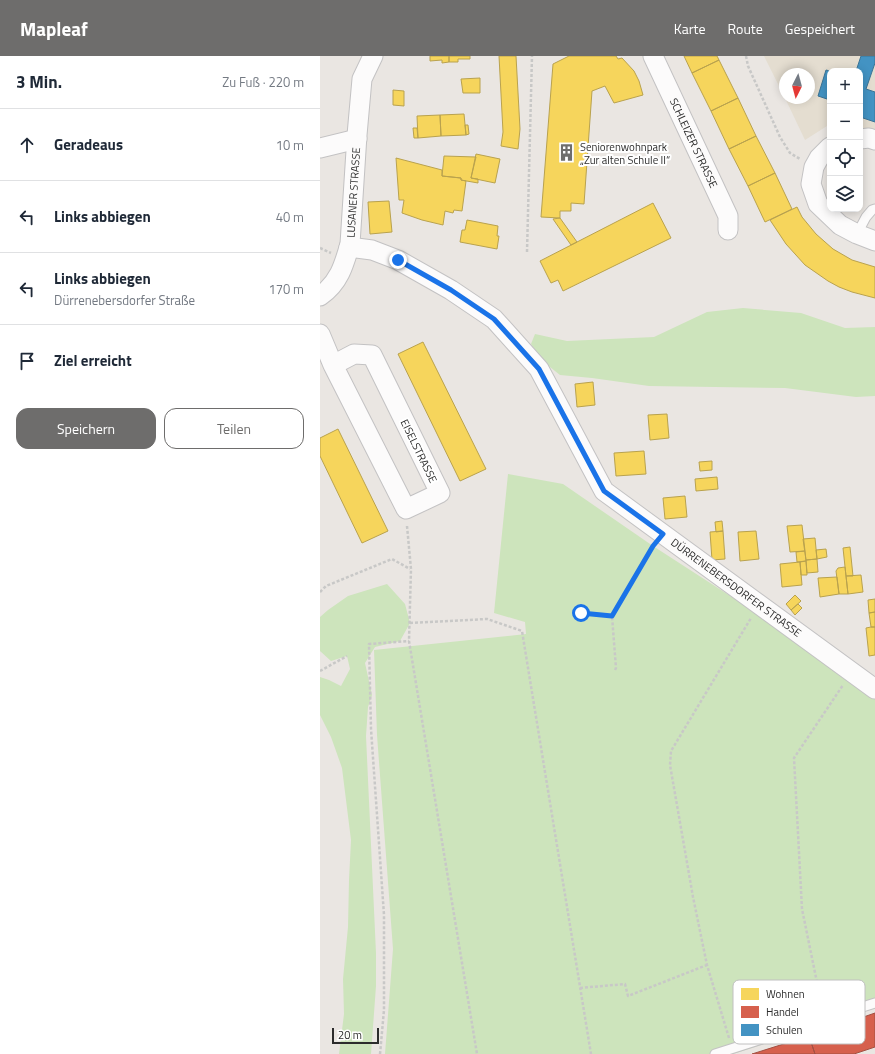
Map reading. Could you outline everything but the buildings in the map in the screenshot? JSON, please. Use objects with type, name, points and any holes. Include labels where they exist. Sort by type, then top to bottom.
[{"type":"street","name":"LUSANER STRASSE","points":[[349,247],[356,139],[362,79],[373,56]]},
{"type":"street","name":"SCHLEIZER STRASSE","points":[[653,56],[728,216],[728,230]]},
{"type":"street","points":[[863,139],[870,138],[875,140]]},
{"type":"street","name":"LUSANER STRASSE","points":[[320,148],[356,139]]},
{"type":"street","points":[[827,150],[819,158],[814,167],[811,184],[818,204],[840,226],[875,241]]},
{"type":"street","points":[[320,296],[338,278],[349,247]]},
{"type":"street","name":"DÜRRENEBERSDORFER STRASSE","points":[[349,247],[372,250],[398,260],[451,290],[494,319],[539,369],[604,491],[875,689]]},
{"type":"street","points":[[320,334],[333,365],[406,509]]},
{"type":"street","name":"EISELSTRASSE","points":[[333,365],[354,354],[372,355],[440,493],[406,509]]},
{"type":"lane","points":[[857,234],[866,218],[872,210],[875,209]]},
{"type":"lane","points":[[865,1006],[875,1003]]},
{"type":"lane","points":[[716,1054],[744,1044]]},
{"type":"path","points":[[527,252],[532,56]]},
{"type":"path","points":[[746,56],[748,66],[780,137],[790,153],[814,167]]},
{"type":"path","points":[[406,509],[411,569],[409,641],[477,1054]]},
{"type":"path","points":[[614,670],[616,668],[612,616],[653,546],[663,534]]},
{"type":"path","points":[[320,592],[326,586],[392,560],[411,569]]},
{"type":"path","points":[[732,1048],[707,965],[692,889],[670,765],[670,757],[671,751],[760,604]]},
{"type":"path","points":[[581,613],[612,616]]},
{"type":"path","points":[[410,623],[487,619],[522,631],[591,1054]]},
{"type":"path","points":[[380,1054],[384,1010],[384,915],[371,729],[369,644],[409,641]]},
{"type":"path","points":[[320,671],[347,656]]},
{"type":"path","points":[[816,980],[802,909],[794,758],[852,672]]},
{"type":"path","points":[[580,988],[625,984],[628,996],[707,965]]},
{"type":"shaded area","points":[[764,56],[875,56],[875,134],[863,130],[863,68],[827,68],[827,126],[805,140],[788,104],[815,104],[815,68],[779,68],[779,86]]},
{"type":"green space","points":[[743,308],[801,313],[845,328],[875,327],[875,396],[856,397],[785,388],[649,386],[560,375],[545,363],[531,344],[535,334],[567,341],[654,337],[707,312]]},
{"type":"green space","points":[[508,474],[563,484],[653,546],[755,612],[875,699],[875,1008],[865,1011],[865,980],[733,980],[733,1044],[764,1044],[733,1054],[385,1054],[393,949],[377,735],[374,650],[526,634],[525,622],[494,613]]},
{"type":"green space","points":[[387,584],[405,604],[410,623],[400,641],[375,647],[365,663],[372,695],[368,707],[366,736],[376,953],[376,986],[371,1054],[339,1054],[344,1014],[343,979],[348,927],[351,840],[342,768],[331,737],[320,715],[320,677],[341,686],[350,669],[347,656],[331,661],[320,651],[320,617],[348,596]]},
{"type":"place","name":"Seniorenwohnpark „Zur alten Schule II“","points":[[567,153]]},
{"type":"route","points":[[398,260],[451,290],[494,319],[539,369],[604,491],[663,534],[653,546],[612,616],[581,613]]}]
